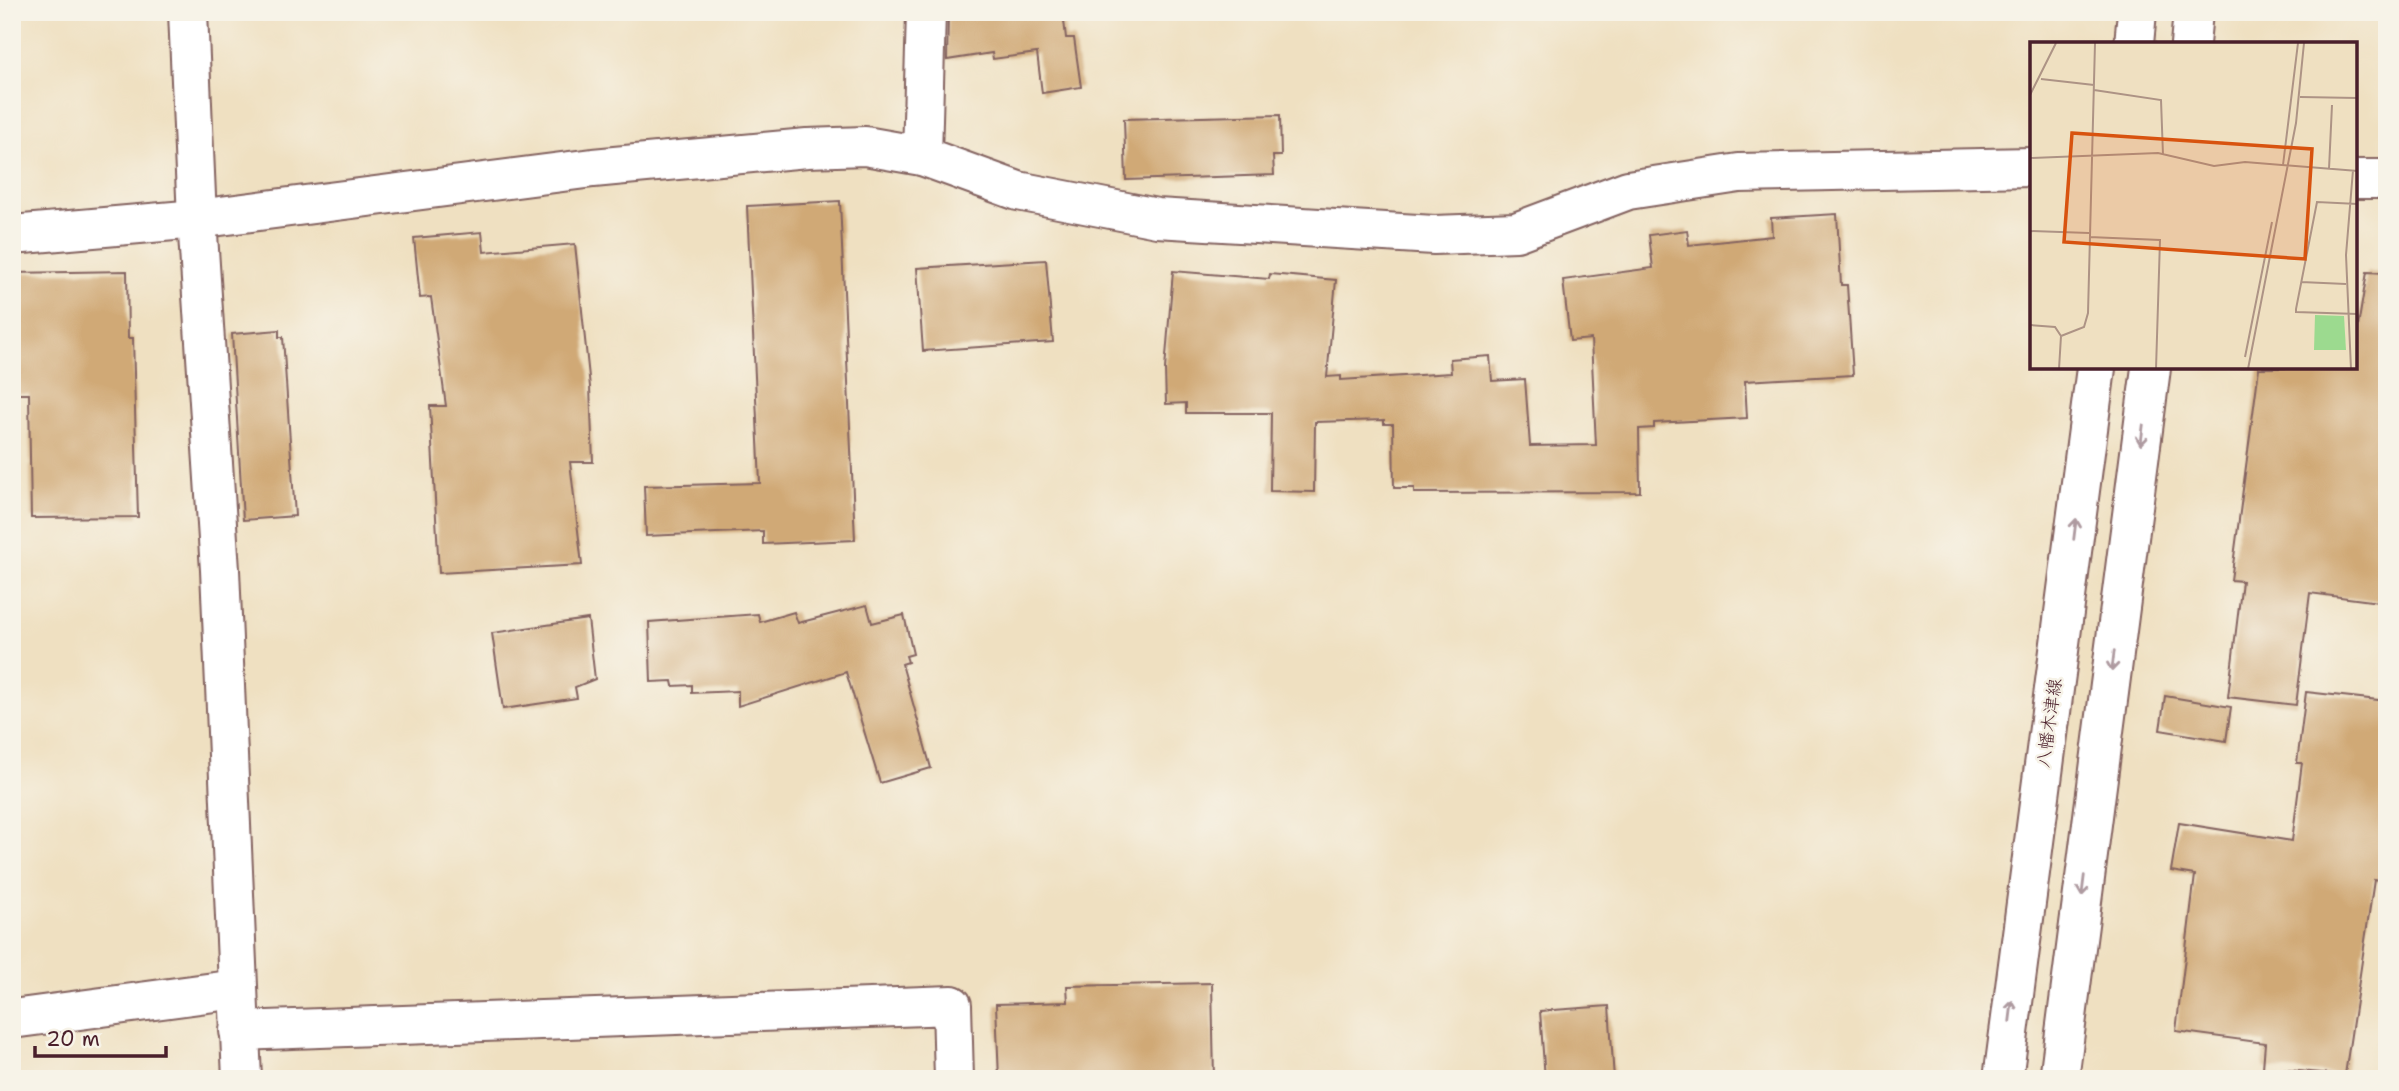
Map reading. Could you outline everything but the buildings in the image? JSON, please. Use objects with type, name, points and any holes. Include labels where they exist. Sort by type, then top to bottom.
[{"type":"street","points":[[188,12],[197,219],[220,570],[242,1079]]},
{"type":"street","points":[[922,156],[926,12]]},
{"type":"street","points":[[2134,42],[2137,12]]},
{"type":"street","points":[[2190,42],[2193,12]]},
{"type":"street","points":[[12,235],[197,219],[593,169],[807,148],[865,146],[922,156],[1017,191],[1157,218],[1434,235],[1516,232],[1628,190],[1739,173],[2030,167]]},
{"type":"street","points":[[2357,179],[2387,179]]},
{"type":"street","name":"八幡木津線","points":[[2003,1079],[2096,369]]},
{"type":"street","points":[[2059,1079],[2151,369]]},
{"type":"street","points":[[12,1019],[237,989]]},
{"type":"street","points":[[239,1031],[952,1005],[954,1079]]}]
